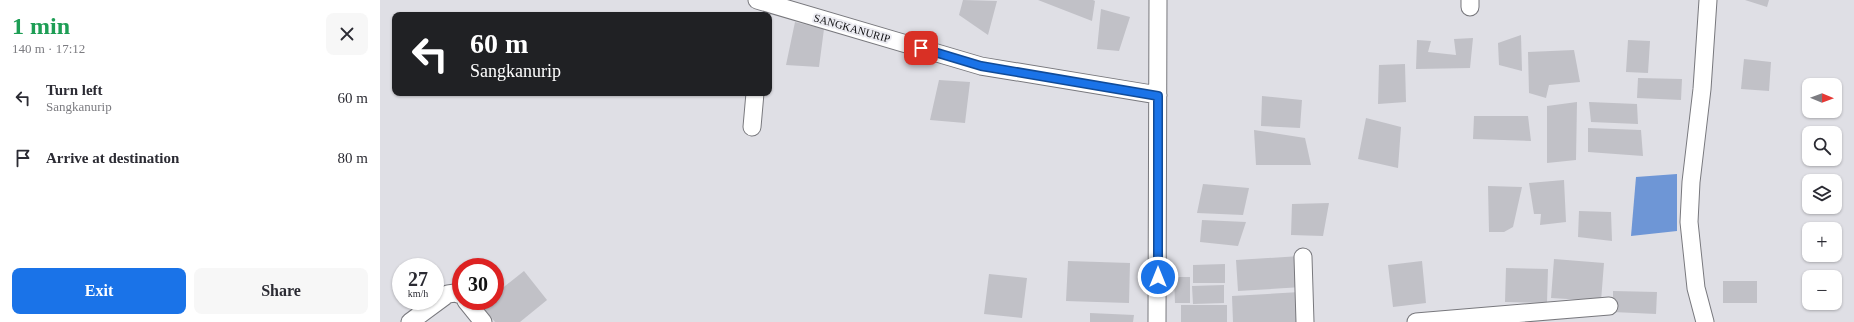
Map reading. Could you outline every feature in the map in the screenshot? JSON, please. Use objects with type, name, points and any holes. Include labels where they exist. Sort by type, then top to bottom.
[{"type":"street","points":[[1158,0],[1158,322]]},
{"type":"street","points":[[1705,322],[1696,288],[1689,222],[1691,182],[1702,89],[1708,0]]},
{"type":"street","name":"SANGKANURIP","points":[[765,6],[981,66],[1158,96]]},
{"type":"street","points":[[752,127],[755,96]]},
{"type":"street","points":[[1303,257],[1305,322]]},
{"type":"street","points":[[410,322],[448,294],[452,293]]},
{"type":"street","points":[[1416,322],[1609,306]]},
{"type":"street","points":[[473,310],[483,322]]},
{"type":"water","points":[[1677,174],[1677,231],[1631,236],[1636,177]]},
{"type":"building","points":[[963,0],[997,1],[988,35],[959,15]]},
{"type":"building","points":[[1038,0],[1093,0],[1095,1],[1092,21]]},
{"type":"building","points":[[1745,0],[1769,0],[1767,7]]},
{"type":"building","points":[[1101,9],[1130,17],[1119,51],[1097,49]]},
{"type":"building","points":[[795,22],[824,29],[819,67],[786,65]]},
{"type":"building","points":[[1521,35],[1522,71],[1499,65],[1498,43]]},
{"type":"building","points":[[1473,38],[1470,68],[1416,69],[1417,40],[1431,41],[1428,52],[1456,55],[1454,39]]},
{"type":"building","points":[[1628,40],[1650,41],[1648,73],[1626,72]]},
{"type":"building","points":[[1574,50],[1580,82],[1549,85],[1546,98],[1529,93],[1528,52]]},
{"type":"building","points":[[1744,59],[1771,62],[1769,91],[1741,89]]},
{"type":"building","points":[[1405,64],[1406,102],[1378,104],[1379,65]]},
{"type":"building","points":[[1638,78],[1682,79],[1681,100],[1637,98]]},
{"type":"building","points":[[939,80],[970,82],[965,123],[930,120]]},
{"type":"building","points":[[1262,96],[1302,100],[1300,128],[1261,126]]},
{"type":"building","points":[[1577,102],[1576,160],[1547,163],[1547,106]]},
{"type":"building","points":[[1589,102],[1637,104],[1638,124],[1591,122]]},
{"type":"building","points":[[1474,116],[1528,116],[1531,141],[1473,139]]},
{"type":"building","points":[[1366,118],[1401,127],[1398,168],[1358,159]]},
{"type":"building","points":[[1588,128],[1641,130],[1643,156],[1588,152]]},
{"type":"building","points":[[1254,130],[1305,138],[1311,165],[1256,165]]},
{"type":"building","points":[[1564,180],[1566,222],[1540,225],[1541,214],[1534,214],[1529,183]]},
{"type":"building","points":[[1203,184],[1249,188],[1243,215],[1197,213]]},
{"type":"building","points":[[1488,186],[1522,187],[1513,227],[1504,232],[1489,232]]},
{"type":"building","points":[[1329,203],[1323,236],[1291,235],[1292,204]]},
{"type":"building","points":[[1579,211],[1611,212],[1612,241],[1578,237]]},
{"type":"building","points":[[1202,220],[1246,222],[1238,246],[1200,242]]},
{"type":"building","points":[[1300,256],[1302,287],[1238,291],[1236,260]]},
{"type":"building","points":[[1554,259],[1604,263],[1601,301],[1551,298]]},
{"type":"building","points":[[1068,261],[1130,263],[1129,303],[1066,301]]},
{"type":"building","points":[[1422,261],[1426,303],[1393,307],[1388,265]]},
{"type":"building","points":[[1225,264],[1225,283],[1193,283],[1193,265]]},
{"type":"building","points":[[1506,268],[1548,269],[1547,303],[1505,302]]},
{"type":"building","points":[[524,271],[547,300],[520,322],[495,322],[485,310],[504,310],[504,287]]},
{"type":"building","points":[[989,274],[1027,278],[1022,318],[984,314]]},
{"type":"building","points":[[1174,277],[1190,277],[1190,303],[1175,303]]},
{"type":"building","points":[[1723,281],[1757,281],[1757,303],[1723,303]]},
{"type":"building","points":[[1224,285],[1224,303],[1193,304],[1192,286]]},
{"type":"building","points":[[1613,291],[1657,292],[1656,314],[1613,312]]},
{"type":"building","points":[[1300,292],[1301,322],[1233,322],[1232,296]]},
{"type":"building","points":[[1181,305],[1227,305],[1227,322],[1181,322]]},
{"type":"building","points":[[1090,313],[1134,315],[1133,322],[1090,322]]},
{"type":"route","points":[[921,48],[981,66],[1158,96],[1158,277]]}]
